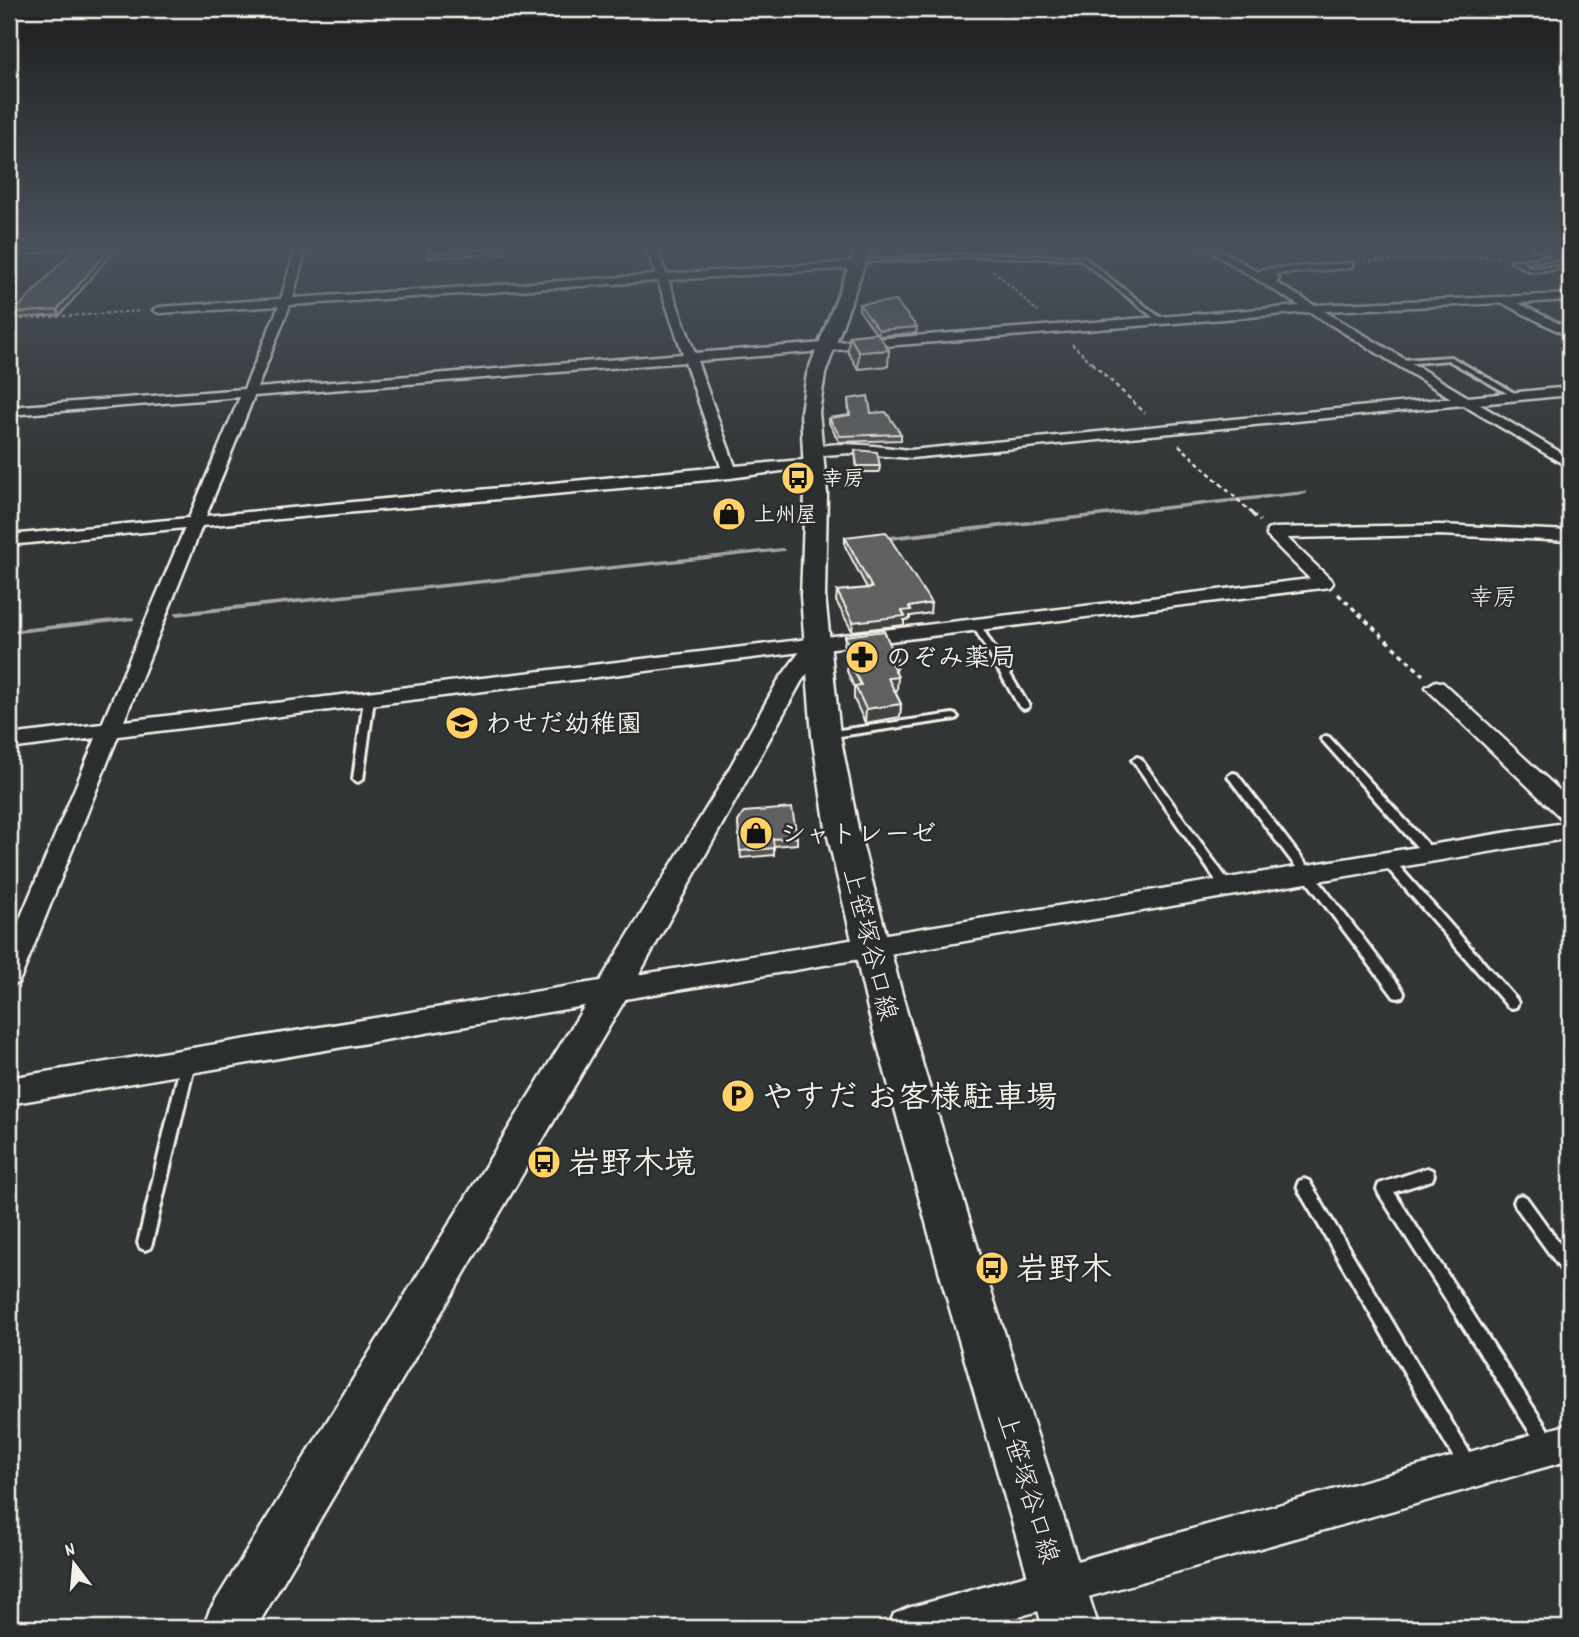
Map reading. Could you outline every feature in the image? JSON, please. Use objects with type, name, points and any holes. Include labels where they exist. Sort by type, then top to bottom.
[{"type":"main road","name":"上笹塚谷口線","points":[[834,322],[825,347],[810,412],[817,519],[813,596],[826,735],[842,828],[920,1127],[1071,1628]]},
{"type":"street","points":[[9,975],[277,322]]},
{"type":"street","points":[[678,322],[730,473]]},
{"type":"street","points":[[9,411],[1129,322]]},
{"type":"street","points":[[1340,322],[1570,464]]},
{"type":"street","points":[[1549,322],[1570,333]]},
{"type":"street","points":[[9,540],[730,473],[849,449],[911,454],[1570,391]]},
{"type":"street","points":[[1273,533],[1439,530],[1570,536]]},
{"type":"street","points":[[1273,533],[1324,583]]},
{"type":"street","points":[[9,742],[1324,583]]},
{"type":"street","points":[[228,1628],[614,988],[731,789],[790,681],[818,643]]},
{"type":"street","points":[[1436,687],[1570,813]]},
{"type":"street","points":[[9,1091],[1570,830]]},
{"type":"street","points":[[908,1628],[1470,1468],[1560,1445]]},
{"type":"lane","points":[[1402,362],[1449,358],[1516,396]]},
{"type":"lane","points":[[976,624],[1024,706]]},
{"type":"lane","points":[[358,779],[369,699]]},
{"type":"lane","points":[[826,735],[953,717]]},
{"type":"lane","points":[[1326,739],[1429,853]]},
{"type":"lane","points":[[1137,760],[1226,886]]},
{"type":"lane","points":[[1233,776],[1398,993]]},
{"type":"lane","points":[[1387,860],[1512,1003]]},
{"type":"lane","points":[[145,1243],[189,1059]]},
{"type":"lane","points":[[1427,1175],[1384,1189],[1560,1445]]},
{"type":"lane","points":[[1304,1186],[1470,1468]]},
{"type":"lane","points":[[1521,1202],[1570,1270]]},
{"type":"path","points":[[1049,322],[1273,533]]},
{"type":"path","points":[[1324,583],[1436,687]]},
{"type":"building","points":[[873,322],[913,322],[917,327],[879,330]]},
{"type":"building","points":[[877,333],[889,350],[859,352],[849,336]]},
{"type":"building","points":[[868,396],[871,413],[886,412],[901,434],[840,436],[829,418],[850,415],[848,399]]},
{"type":"building","points":[[855,450],[877,452],[880,466],[857,466]]},
{"type":"building","points":[[886,532],[931,603],[909,607],[911,610],[902,611],[905,616],[853,622],[837,591],[872,588],[845,537]]},
{"type":"building","points":[[884,631],[897,660],[891,662],[898,677],[888,678],[901,704],[866,709],[855,686],[861,685],[847,657],[854,656],[845,636]]},
{"type":"building","points":[[792,808],[797,837],[773,839],[774,848],[740,851],[738,822],[744,812]]},
{"type":"waterway","points":[[881,539],[1304,493]]},
{"type":"waterway","points":[[177,614],[782,550]]},
{"type":"waterway","points":[[9,632],[132,619]]},
{"type":"place","name":"幸房","points":[[798,478]]},
{"type":"place","name":"上州屋","points":[[729,514]]},
{"type":"place","name":"のぞみ薬局","points":[[862,657]]},
{"type":"place","name":"わせだ幼稚園","points":[[462,723]]},
{"type":"place","name":"シャトレーゼ","points":[[756,833]]},
{"type":"place","name":"やすだ お客様駐車場","points":[[738,1096]]},
{"type":"place","name":"岩野木境","points":[[544,1162]]},
{"type":"place","name":"岩野木","points":[[992,1268]]},
{"type":"district","name":"幸房","points":[[1493,597]]}]
